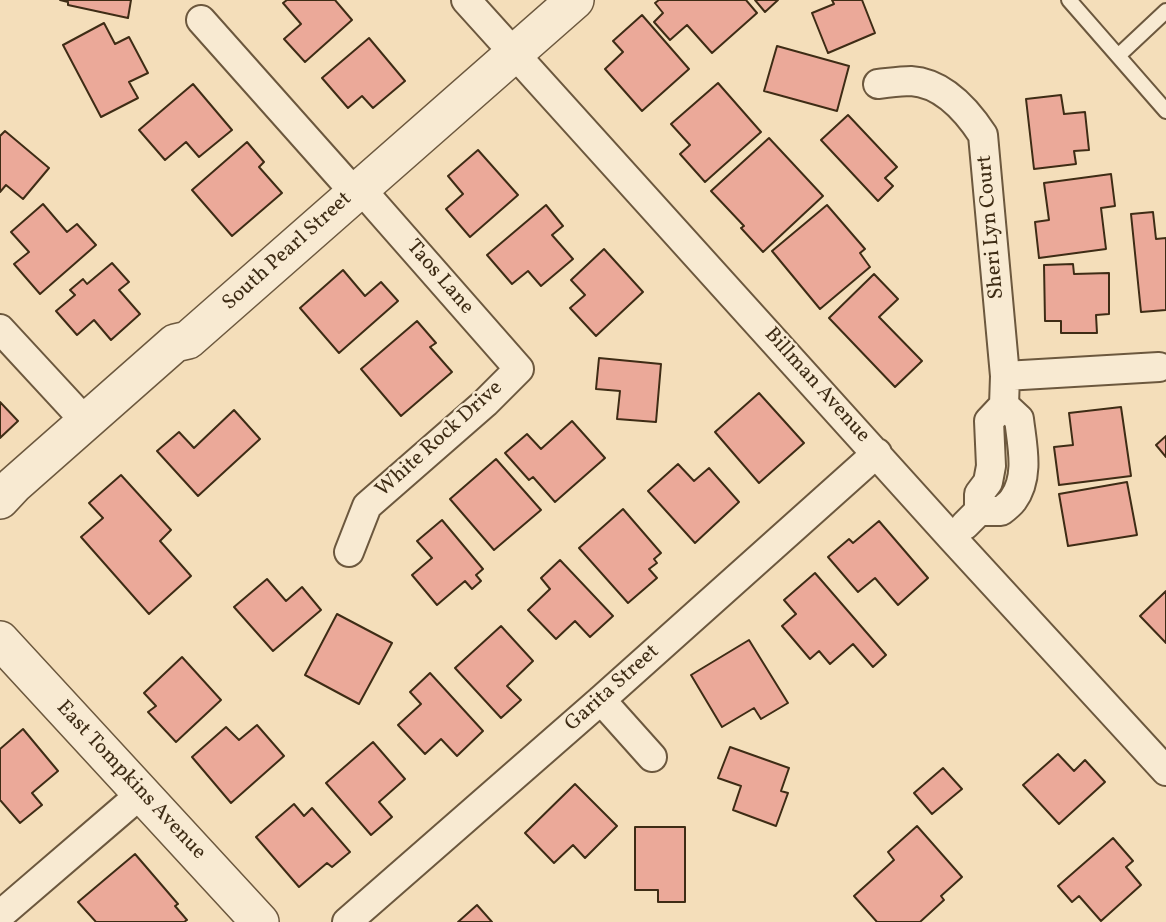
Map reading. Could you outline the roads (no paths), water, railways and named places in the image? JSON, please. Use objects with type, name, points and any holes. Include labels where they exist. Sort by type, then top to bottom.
[{"type":"street","name":"Billman Avenue","points":[[466,0],[1166,771]]},
{"type":"street","name":"South Pearl Street","points":[[0,500],[175,343],[188,341],[575,0]]},
{"type":"street","name":"Taos Lane","points":[[201,20],[519,369]]},
{"type":"street","name":"Sheri Lyn Court","points":[[878,84],[910,81],[930,84],[951,97],[983,135],[1005,376],[1004,405],[1019,419],[1024,458],[1023,482],[1014,499],[1001,511],[979,511],[952,538]]},
{"type":"street","points":[[0,329],[86,422]]},
{"type":"street","points":[[1005,376],[1159,367]]},
{"type":"street","name":"White Rock Drive","points":[[349,552],[367,506],[485,403],[519,369]]},
{"type":"street","name":"Garita Street","points":[[347,922],[877,453]]},
{"type":"street","name":"East Tompkins Avenue","points":[[0,640],[260,922]]},
{"type":"street","points":[[601,700],[652,757]]},
{"type":"street","points":[[0,915],[142,793]]},
{"type":"lane","points":[[1069,0],[1166,111]]},
{"type":"lane","points":[[1118,56],[1166,12]]}]
